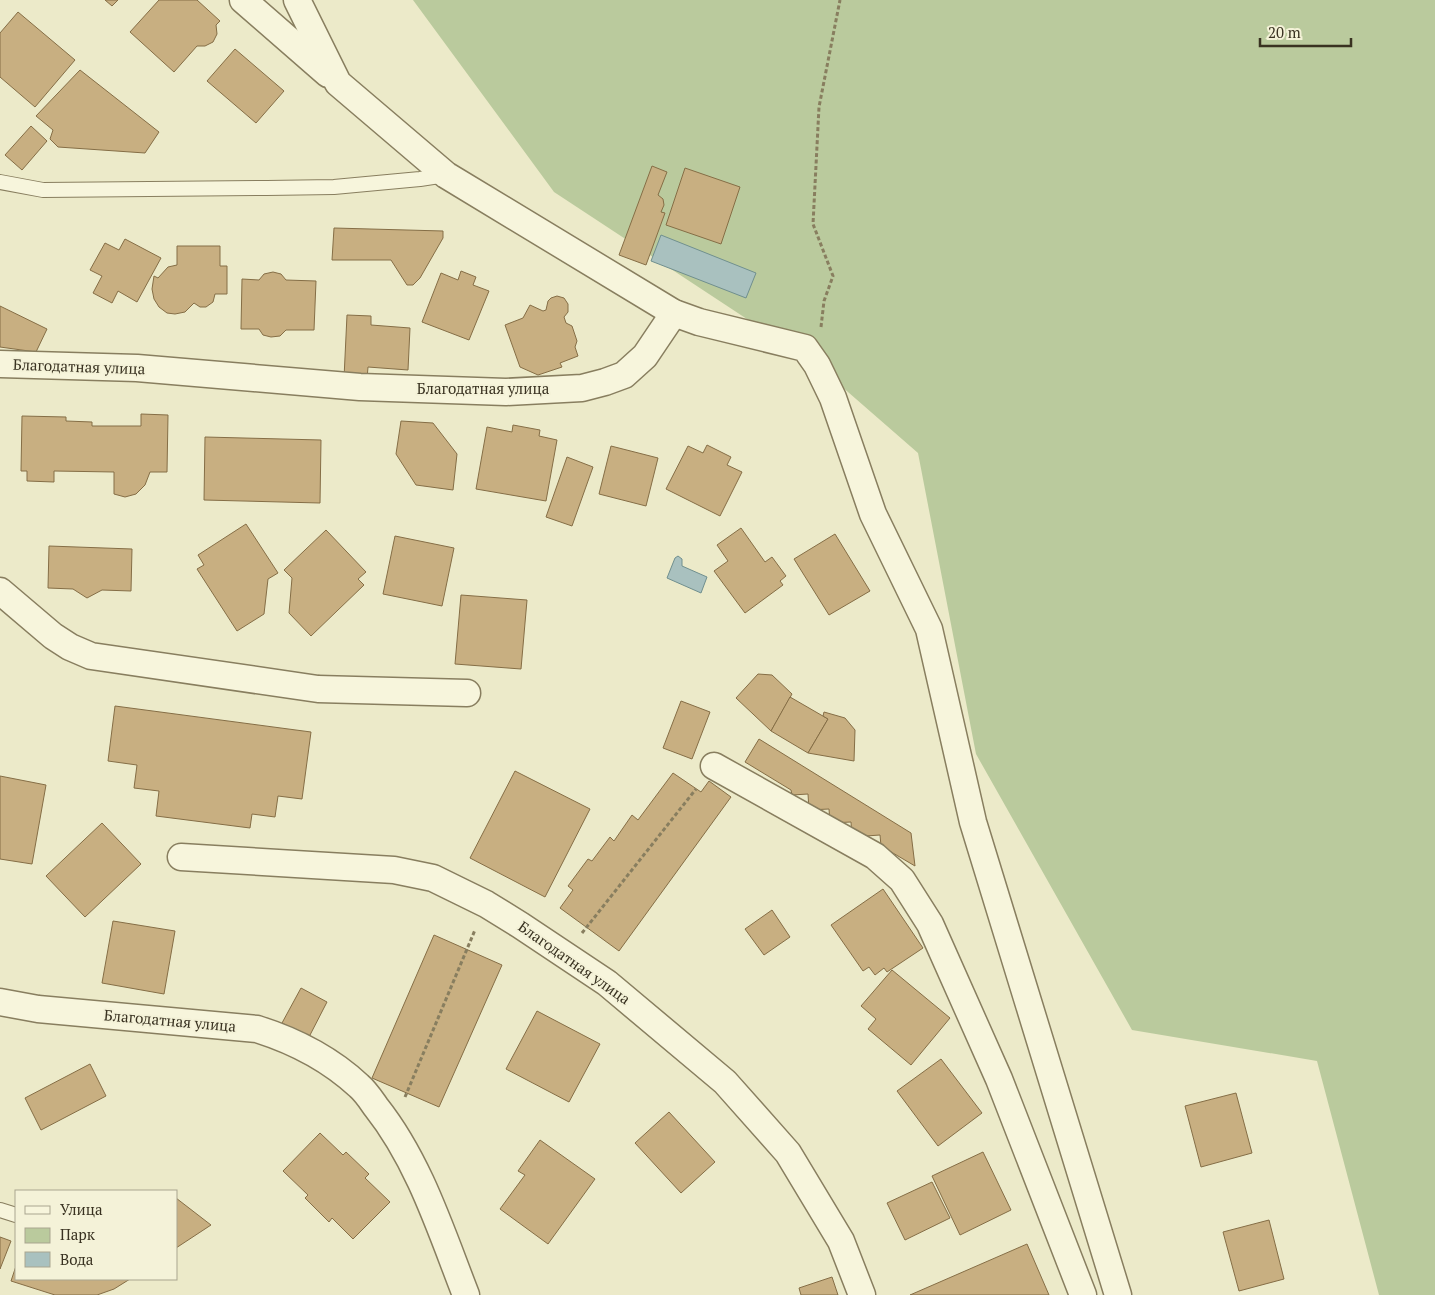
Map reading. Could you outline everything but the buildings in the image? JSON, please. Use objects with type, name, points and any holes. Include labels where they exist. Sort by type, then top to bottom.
[{"type":"street","points":[[243,0],[446,175],[674,313],[699,322],[805,348],[817,365],[832,398],[873,514],[929,629],[972,822],[1118,1295]]},
{"type":"street","points":[[297,0],[338,82]]},
{"type":"street","name":"Благодатная улица","points":[[0,364],[137,368],[360,387],[506,392],[582,388],[624,375],[645,356],[674,313]]},
{"type":"street","points":[[0,591],[53,636],[70,647],[91,656],[318,689],[467,693]]},
{"type":"street","points":[[714,766],[875,856],[902,880],[930,924],[999,1079],[1083,1295]]},
{"type":"street","name":"Благодатная улица","points":[[181,857],[394,870],[433,878],[486,904],[607,983],[725,1082],[788,1153],[841,1241],[862,1295]]},
{"type":"street","name":"Благодатная улица","points":[[0,1002],[38,1009],[257,1029],[287,1039],[322,1057],[360,1086],[392,1127],[424,1189],[466,1295]]},
{"type":"lane","points":[[0,182],[43,190],[267,188],[334,186],[446,175]]},
{"type":"lane","points":[[0,1210],[15,1215]]},
{"type":"path","points":[[817,365],[824,301],[833,276],[813,224],[819,107],[840,0]]},
{"type":"path","points":[[565,955],[714,766]]},
{"type":"path","points":[[392,1127],[486,904]]},
{"type":"green space","points":[[413,0],[1435,0],[1435,1295],[1379,1295],[1317,1061],[1132,1030],[976,754],[918,453],[817,365],[554,192]]},
{"type":"water","points":[[661,235],[756,273],[746,298],[651,261]]},
{"type":"water","points":[[678,556],[682,559],[682,566],[707,577],[701,593],[667,578],[675,558]]}]
